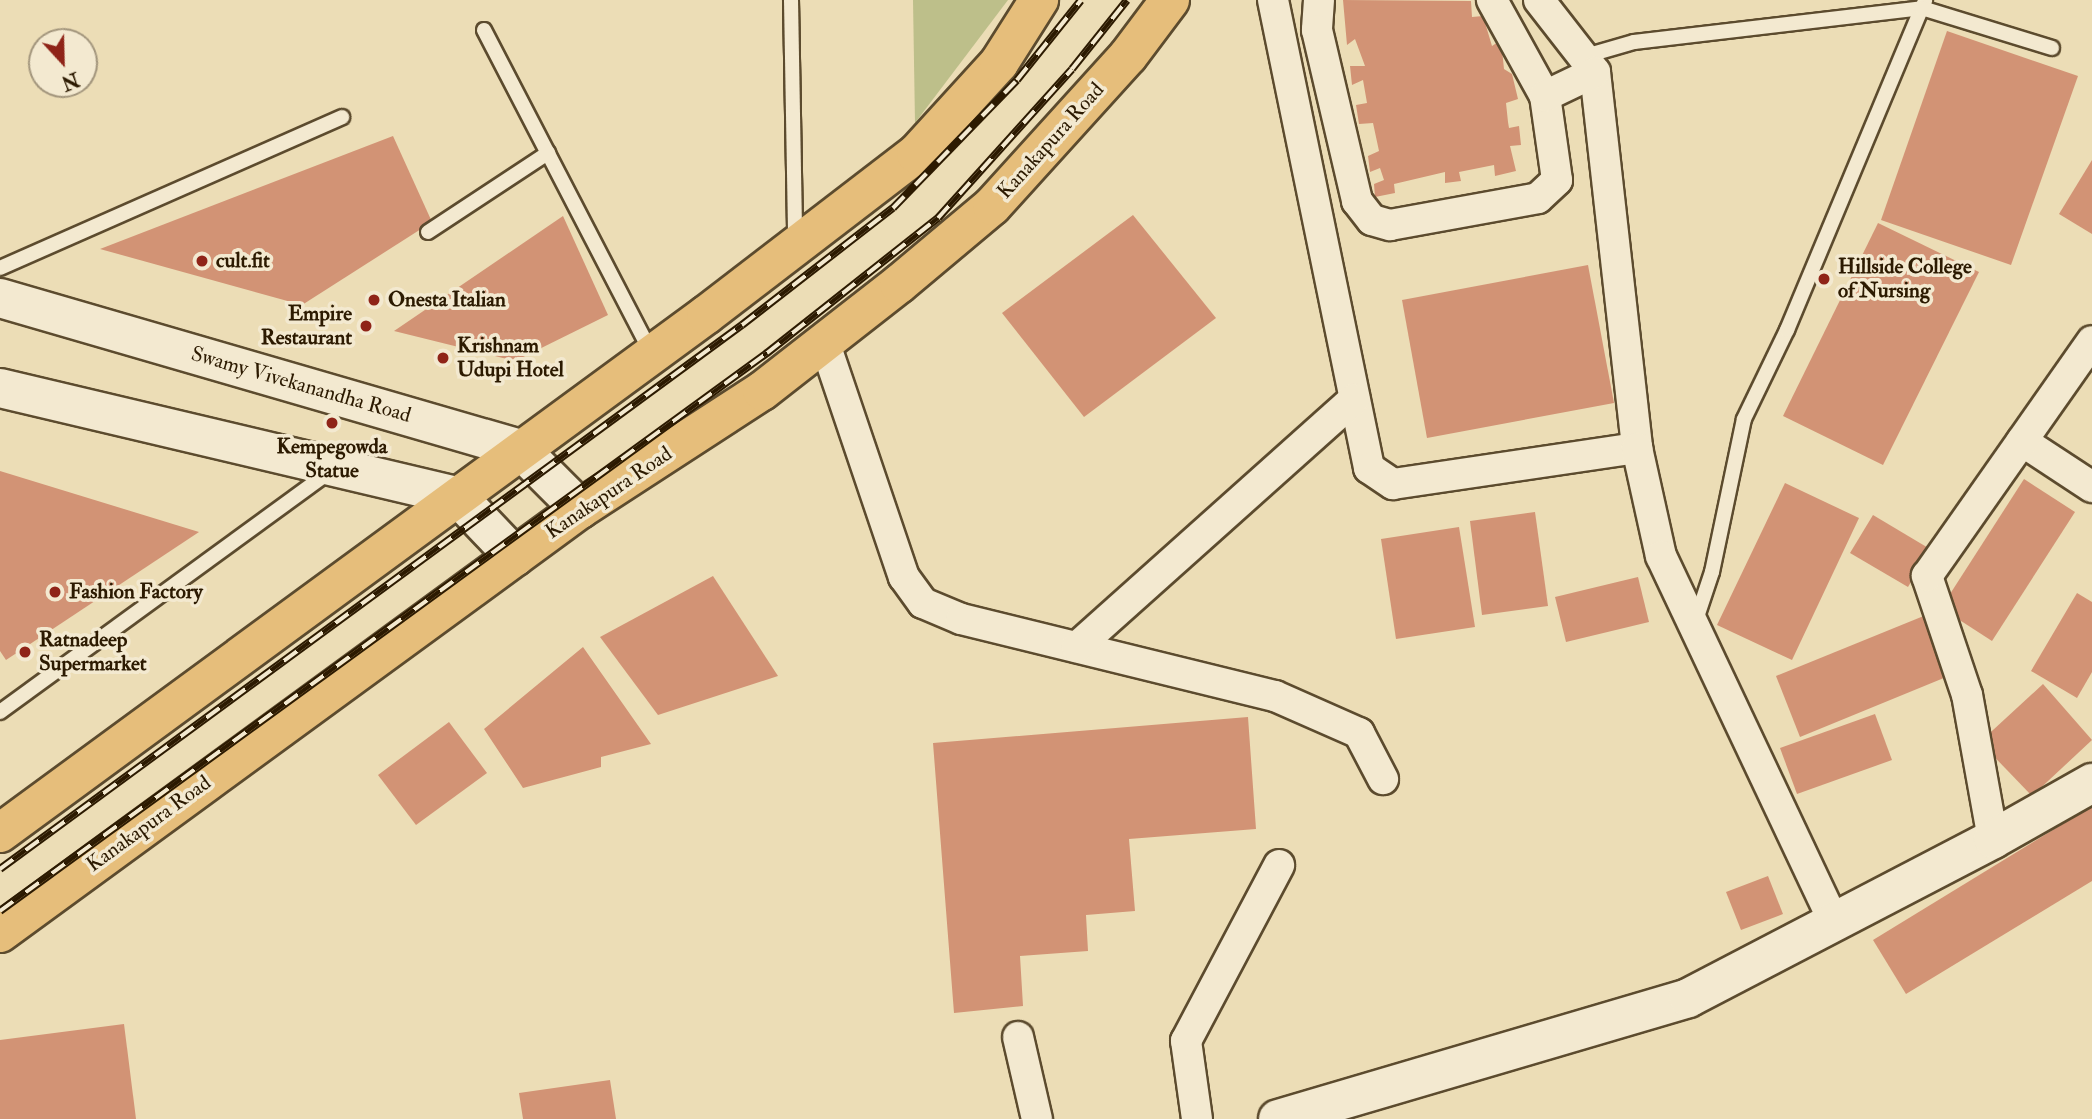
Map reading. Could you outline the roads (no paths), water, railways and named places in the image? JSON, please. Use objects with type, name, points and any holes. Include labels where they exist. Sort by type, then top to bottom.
[{"type":"highway","points":[[0,833],[652,353],[916,154],[999,63],[1039,0]]},
{"type":"highway","name":"Kanakapura Road","points":[[0,933],[580,509],[762,391],[992,206],[1128,56],[1170,0]]},
{"type":"main road","name":"Swamy Vivekanandha Road","points":[[0,298],[520,449],[580,509]]},
{"type":"main road","points":[[0,388],[339,465],[457,496],[515,557]]},
{"type":"main road","points":[[1278,1119],[1688,998],[1833,920],[1993,839],[2092,783]]},
{"type":"street","points":[[1273,0],[1368,468],[1393,484],[1637,448]]},
{"type":"street","points":[[1319,0],[1317,30],[1357,201],[1364,213],[1380,225],[1538,198],[1553,188],[1558,169],[1545,96],[1492,0]]},
{"type":"street","points":[[1539,0],[1588,64],[1637,448],[1661,556],[1833,920]]},
{"type":"street","points":[[1545,96],[1588,64]]},
{"type":"street","points":[[824,341],[904,577],[923,603],[961,620],[1275,696],[1359,733],[1383,779]]},
{"type":"street","points":[[1993,839],[1968,695],[1927,576],[2092,341]]},
{"type":"street","points":[[1077,647],[1354,399]]},
{"type":"street","points":[[2022,440],[2092,486]]},
{"type":"street","points":[[1197,1119],[1186,1041],[1279,865]]},
{"type":"street","points":[[1018,1037],[1037,1119]]},
{"type":"lane","points":[[790,0],[796,246]]},
{"type":"lane","points":[[1588,64],[1634,42],[1924,4],[2052,48]]},
{"type":"lane","points":[[1693,628],[1712,572],[1741,429],[1787,330],[1924,4]]},
{"type":"lane","points":[[484,30],[652,353]]},
{"type":"lane","points":[[0,268],[342,117]]},
{"type":"lane","points":[[428,232],[548,153]]},
{"type":"lane","points":[[0,712],[339,465]]},
{"type":"railway","points":[[0,869],[742,325],[893,208],[1017,80],[1081,0]]},
{"type":"railway","points":[[0,911],[767,353],[938,218],[1072,69],[1127,0]]},
{"type":"place","name":"cult.fit","points":[[202,261]]},
{"type":"place","name":"Hillside College of Nursing","points":[[1824,279]]},
{"type":"place","name":"Onesta Italian","points":[[374,300]]},
{"type":"place","name":"Empire Restaurant","points":[[366,326]]},
{"type":"place","name":"Krishnam Udupi Hotel","points":[[443,358]]},
{"type":"place","name":"Kempegowda Statue","points":[[332,423]]},
{"type":"place","name":"Fashion Factory","points":[[55,592]]},
{"type":"place","name":"Ratnadeep Supermarket","points":[[25,652]]}]
